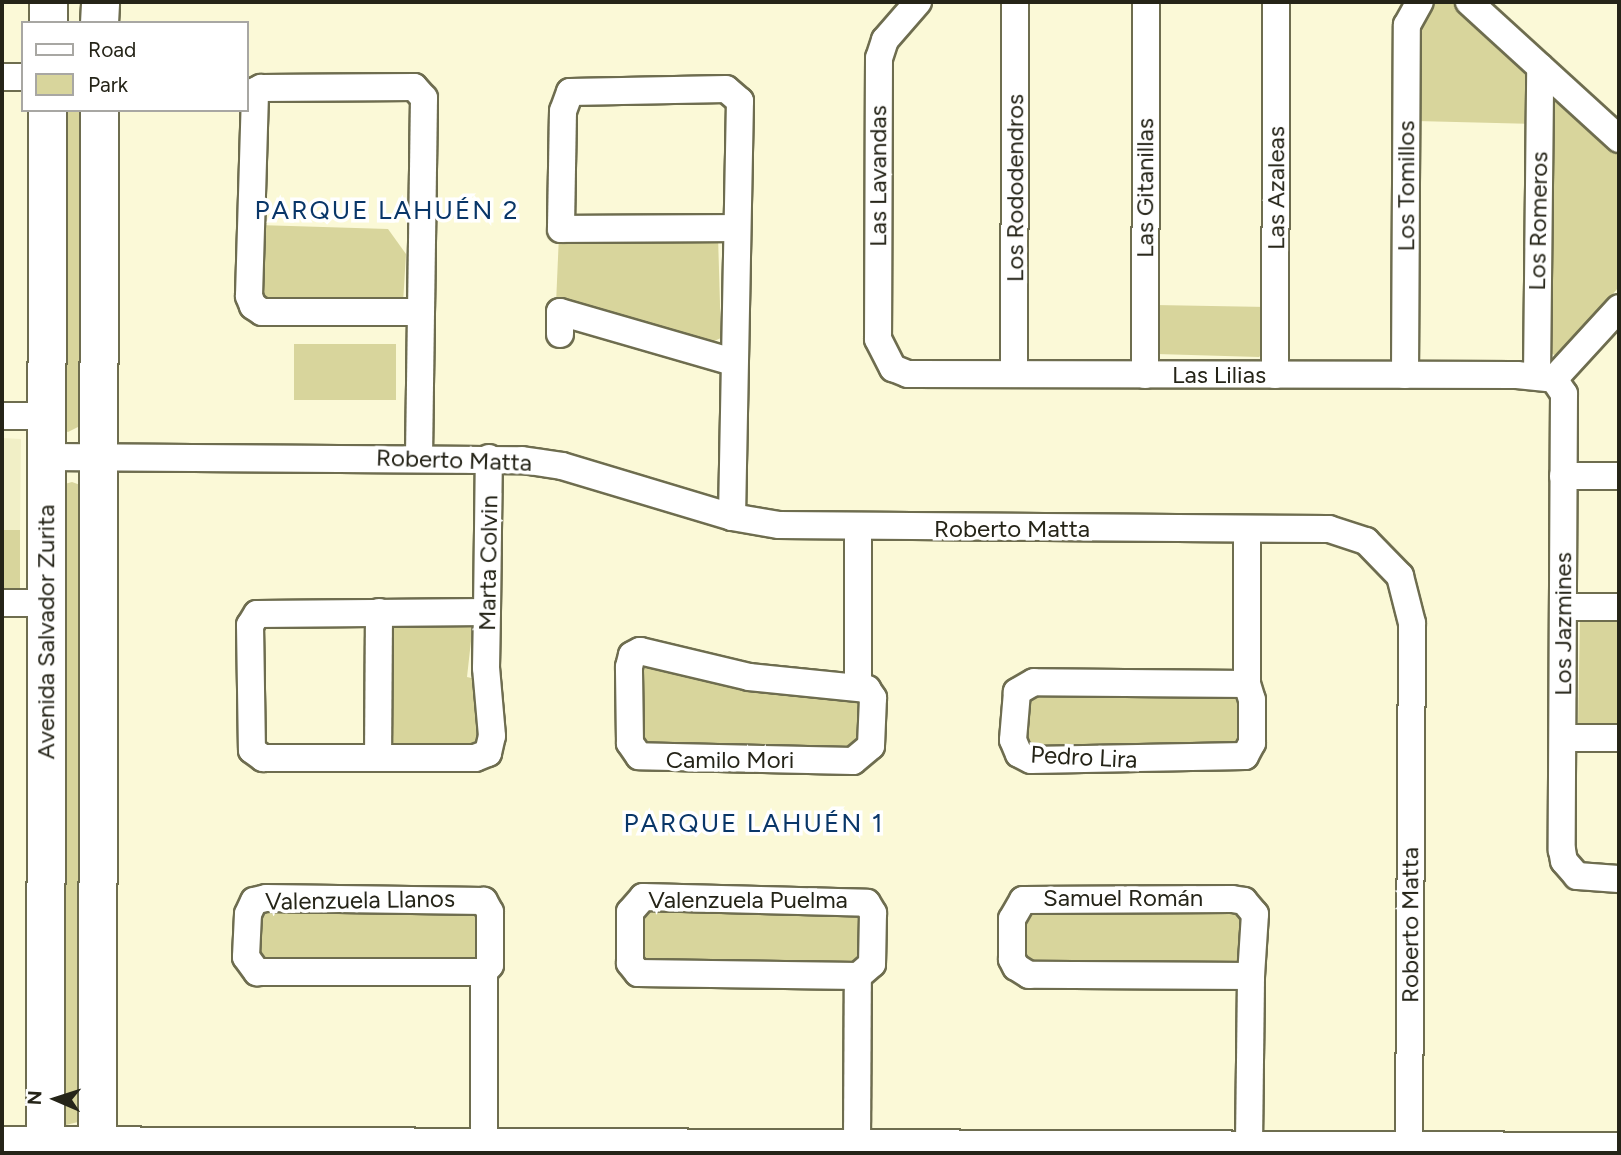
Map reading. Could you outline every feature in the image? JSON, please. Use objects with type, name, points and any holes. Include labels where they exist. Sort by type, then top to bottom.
[{"type":"main road","points":[[48,2],[48,21]]},
{"type":"main road","points":[[99,21],[100,2]]},
{"type":"main road","name":"Avenida Salvador Zurita","points":[[45,1147],[47,112]]},
{"type":"main road","points":[[97,1147],[99,112]]},
{"type":"street","name":"Las Lavandas","points":[[887,362],[878,339],[879,58],[893,30],[919,2]]},
{"type":"street","name":"Los Rododendros","points":[[1014,374],[1015,2]]},
{"type":"street","name":"Las Gitanillas","points":[[1145,375],[1146,2]]},
{"type":"street","name":"Las Azaleas","points":[[1275,375],[1276,2]]},
{"type":"street","name":"Los Tomillos","points":[[1405,375],[1407,25],[1420,2]]},
{"type":"street","points":[[1469,2],[1619,139]]},
{"type":"street","name":"Los Romeros","points":[[1540,67],[1545,378]]},
{"type":"street","points":[[2,77],[21,78]]},
{"type":"street","points":[[419,312],[262,312],[253,306],[249,296],[252,97],[261,88],[414,88],[424,98],[419,458]]},
{"type":"street","points":[[580,88],[726,89],[740,101],[739,224],[734,228],[561,229],[563,111],[570,92],[580,88]]},
{"type":"street","points":[[732,517],[734,228]]},
{"type":"street","points":[[1545,378],[1619,308]]},
{"type":"street","points":[[560,334],[560,312],[733,362]]},
{"type":"street","name":"Las Lilias","points":[[887,362],[908,374],[1405,375],[1545,378]]},
{"type":"street","name":"Los Jazmines","points":[[1545,378],[1564,394],[1562,850],[1570,869],[1588,879],[1619,879]]},
{"type":"street","points":[[2,416],[47,416]]},
{"type":"street","name":"Roberto Matta","points":[[47,457],[489,458],[562,466],[732,517],[779,525],[858,529],[1247,529],[1352,534],[1378,551],[1400,576],[1411,609],[1409,1143]]},
{"type":"street","name":"Marta Colvin","points":[[378,758],[475,758],[488,753],[492,736],[486,668],[489,458]]},
{"type":"street","points":[[1563,476],[1619,476]]},
{"type":"street","name":"Camilo Mori","points":[[858,529],[858,685],[873,698],[873,738],[867,752],[853,761],[648,759],[630,743],[628,667],[635,652],[749,677],[858,685]]},
{"type":"street","name":"Pedro Lira","points":[[1247,529],[1247,684],[1252,699],[1252,743],[1239,759],[1031,760],[1020,754],[1013,740],[1017,691],[1034,682],[1247,684]]},
{"type":"street","points":[[2,603],[46,603]]},
{"type":"street","points":[[1563,607],[1619,607]]},
{"type":"street","points":[[379,612],[378,758],[263,758],[251,750],[248,730],[252,619],[263,612],[379,612],[487,612]]},
{"type":"street","points":[[1563,738],[1619,738]]},
{"type":"street","name":"Valenzuela Puelma","points":[[857,1142],[858,976],[872,964],[873,913],[867,903],[643,897],[631,907],[630,962],[638,973],[858,976]]},
{"type":"street","name":"Valenzuela Llanos","points":[[484,972],[257,972],[246,957],[248,914],[254,901],[266,898],[479,898],[489,912],[490,965],[484,972],[484,1141]]},
{"type":"street","name":"Samuel Román","points":[[1249,1143],[1251,976],[1255,914],[1238,899],[1030,898],[1013,911],[1012,959],[1029,975],[1251,976]]},
{"type":"street","points":[[2,1140],[45,1147],[439,1147],[484,1141],[605,1147],[767,1148],[818,1148],[857,1142],[969,1148],[1132,1148],[1249,1143],[1301,1148],[1409,1143],[1468,1148],[1619,1146]]},
{"type":"shaded area","points":[[2,438],[21,439],[20,530],[2,530]]},
{"type":"green space","points":[[1431,2],[1455,2],[1523,64],[1534,88],[1532,124],[1416,121],[1418,21]]},
{"type":"green space","points":[[1556,97],[1619,155],[1619,287],[1557,357],[1550,352],[1549,99]]},
{"type":"green space","points":[[59,112],[87,112],[84,424],[68,432],[62,430]]},
{"type":"green space","points":[[258,225],[388,229],[406,254],[403,303],[259,301]]},
{"type":"green space","points":[[559,235],[718,236],[721,338],[705,345],[556,304]]},
{"type":"green space","points":[[1155,305],[1268,307],[1265,352],[1259,357],[1157,354]]},
{"type":"green space","points":[[294,344],[396,344],[396,400],[294,400]]},
{"type":"green space","points":[[72,482],[83,486],[82,1121],[66,1125],[60,1121],[61,485]]},
{"type":"green space","points":[[2,530],[20,530],[20,591],[2,591]]},
{"type":"green space","points":[[1619,613],[1619,730],[1578,726],[1580,618]]},
{"type":"green space","points":[[473,623],[467,677],[480,680],[483,746],[391,751],[385,624]]},
{"type":"green space","points":[[639,663],[866,700],[860,750],[640,748]]},
{"type":"green space","points":[[1238,692],[1244,747],[1028,752],[1021,694]]},
{"type":"green space","points":[[640,905],[866,913],[859,967],[640,966]]},
{"type":"green space","points":[[479,907],[483,961],[263,967],[254,958],[257,910]]},
{"type":"green space","points":[[1243,909],[1245,965],[1025,967],[1020,910]]},
{"type":"district","name":"PARQUE LAHUÉN 2","points":[[387,211]]},
{"type":"district","name":"PARQUE LAHUÉN 1","points":[[754,824]]}]
